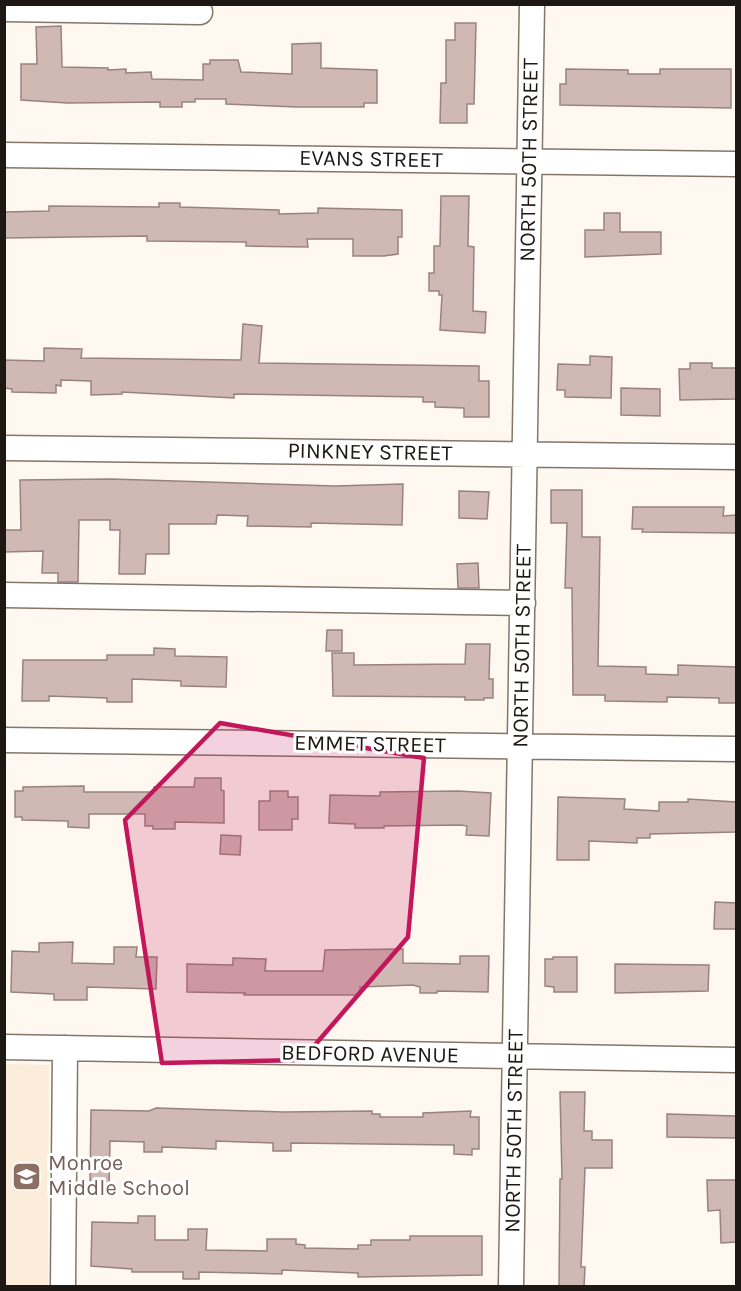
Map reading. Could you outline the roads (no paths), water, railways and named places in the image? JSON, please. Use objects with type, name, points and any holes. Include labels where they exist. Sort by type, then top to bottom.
[{"type":"street","name":"NORTH 50TH STREET","points":[[511,1287],[532,4]]},
{"type":"street","points":[[4,9],[201,12]]},
{"type":"street","name":"EVANS STREET","points":[[4,155],[736,164]]},
{"type":"street","name":"PINKNEY STREET","points":[[4,448],[736,457]]},
{"type":"street","points":[[4,595],[523,603]]},
{"type":"street","name":"EMMET STREET","points":[[4,740],[736,749]]},
{"type":"street","name":"BEDFORD AVENUE","points":[[4,1047],[736,1060]]},
{"type":"street","points":[[63,1287],[65,1048]]},
{"type":"place","name":"Monroe Middle School","points":[[27,1176]]}]
